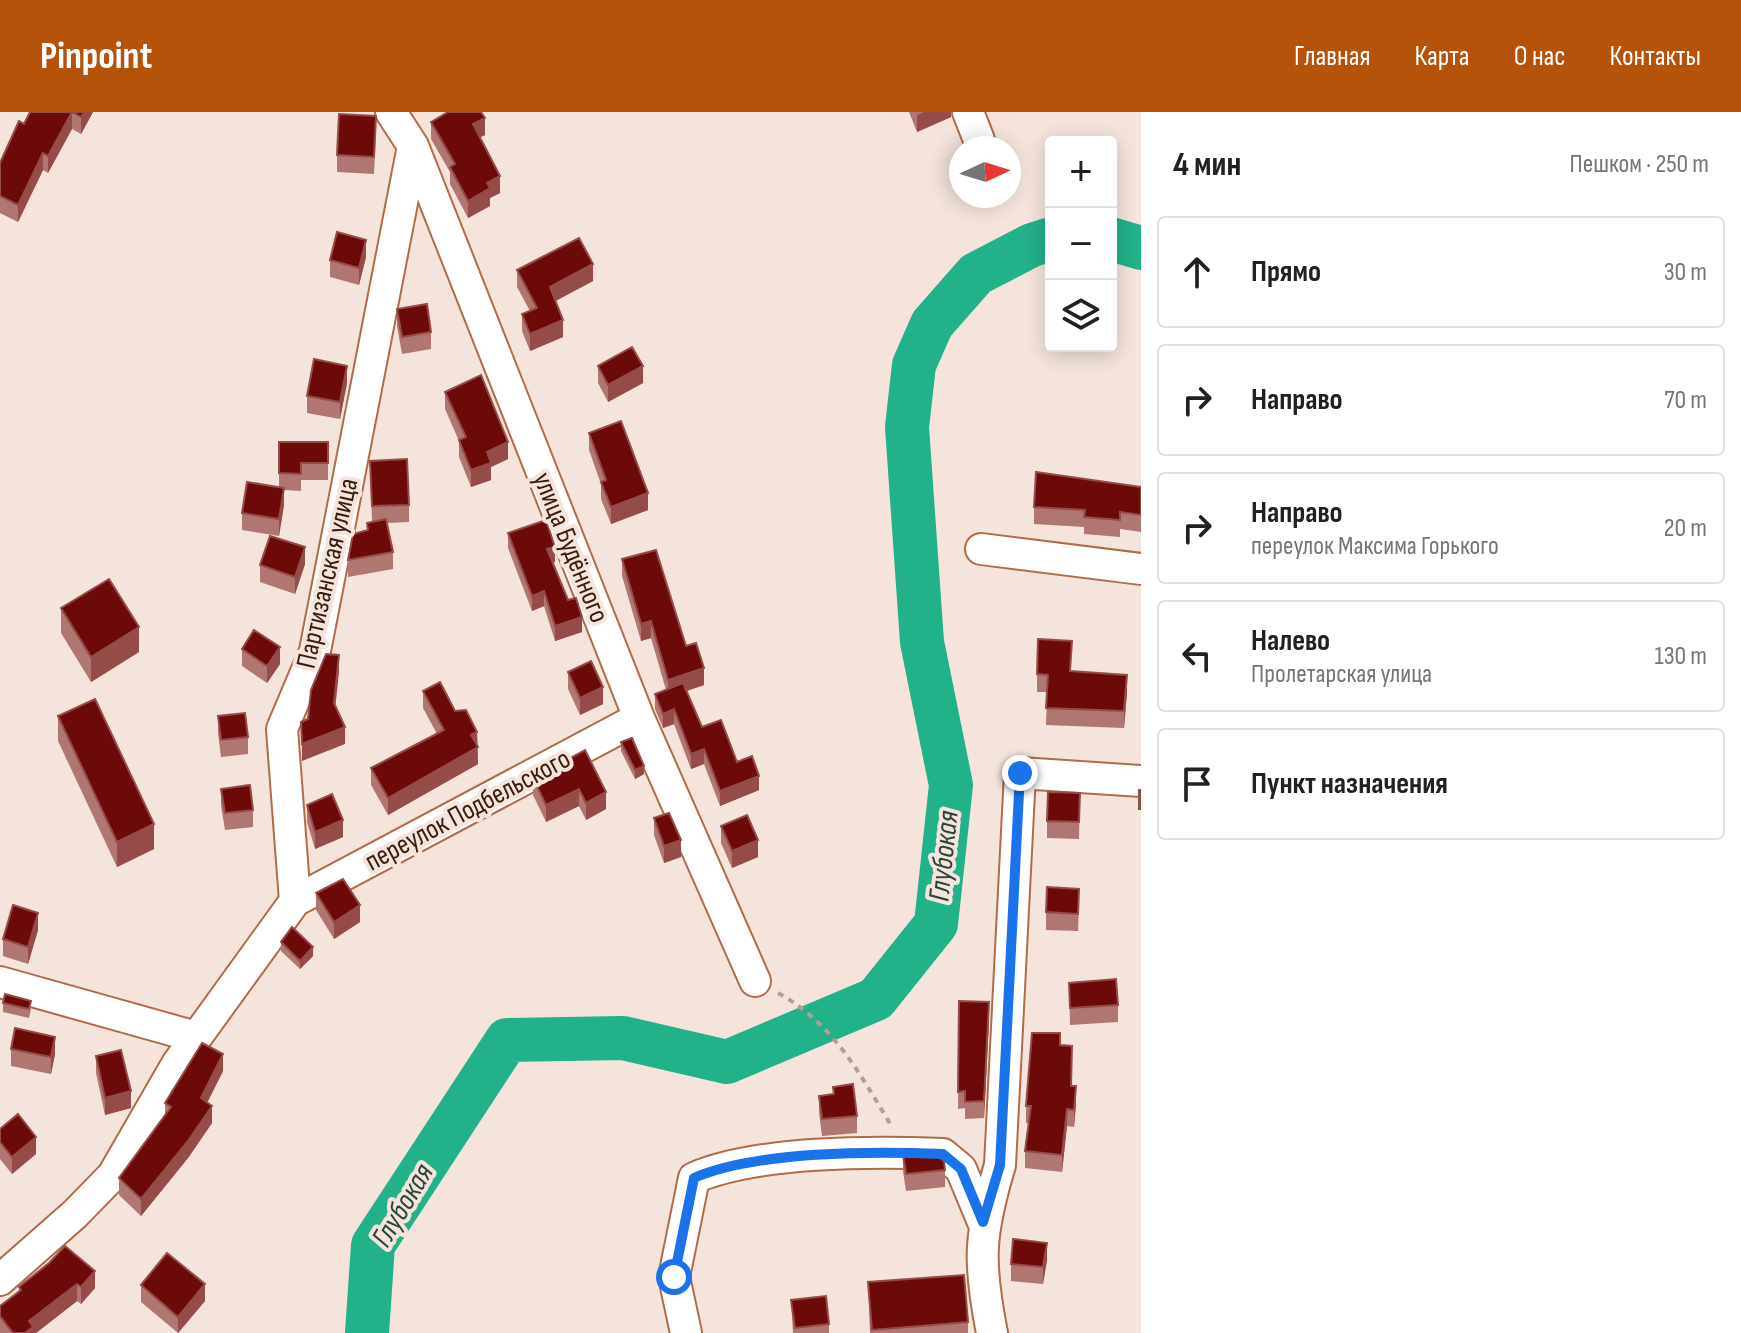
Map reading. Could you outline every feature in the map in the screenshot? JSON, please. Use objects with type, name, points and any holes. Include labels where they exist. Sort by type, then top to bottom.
[{"type":"street","name":"улица Будённого","points":[[391,112],[413,146],[639,718],[755,981]]},
{"type":"street","points":[[968,112],[977,136]]},
{"type":"street","name":"Партизанская улица","points":[[295,901],[282,729],[315,651],[413,146]]},
{"type":"street","points":[[981,549],[1141,569]]},
{"type":"street","name":"переулок Подбельского","points":[[295,901],[639,718]]},
{"type":"street","points":[[992,1333],[981,1277],[983,1222],[1000,1165],[1020,773],[1141,781]]},
{"type":"street","points":[[0,1280],[75,1214],[113,1175],[196,1037],[295,901]]},
{"type":"street","points":[[0,982],[196,1037]]},
{"type":"street","points":[[686,1333],[674,1277],[694,1178],[723,1165],[907,1153],[943,1154],[961,1169],[983,1222]]},
{"type":"path","points":[[801,1005],[844,1047],[907,1153]]},
{"type":"building","points":[[30,112],[72,112],[48,156],[43,153],[18,205],[0,196],[0,163],[19,121],[24,124]]},
{"type":"building","points":[[448,112],[481,112],[485,118],[473,124],[500,176],[487,183],[490,188],[468,201],[450,167],[455,164],[431,122]]},
{"type":"building","points":[[339,114],[376,116],[374,157],[337,155]]},
{"type":"building","points":[[337,232],[366,240],[359,268],[330,260]]},
{"type":"building","points":[[579,238],[593,264],[550,287],[563,320],[530,334],[522,314],[537,308],[517,270]]},
{"type":"building","points":[[427,304],[431,332],[402,337],[397,309]]},
{"type":"building","points":[[632,347],[643,366],[608,385],[598,366]]},
{"type":"building","points":[[314,359],[347,366],[340,402],[307,396]]},
{"type":"building","points":[[481,375],[508,442],[487,452],[491,463],[471,470],[459,440],[466,437],[445,392]]},
{"type":"building","points":[[621,421],[648,493],[611,507],[601,482],[606,480],[589,433]]},
{"type":"building","points":[[279,442],[328,442],[328,463],[301,463],[301,474],[279,473]]},
{"type":"building","points":[[407,459],[409,505],[372,506],[370,461]]},
{"type":"building","points":[[1036,472],[1141,487],[1141,515],[1120,512],[1120,520],[1084,517],[1085,510],[1034,507]]},
{"type":"building","points":[[247,482],[284,488],[279,519],[242,513]]},
{"type":"building","points":[[386,519],[393,552],[348,560],[353,534],[368,530],[367,523]]},
{"type":"building","points":[[546,520],[555,547],[547,549],[568,600],[576,598],[582,617],[555,626],[544,591],[532,596],[508,533]]},
{"type":"building","points":[[270,536],[305,547],[295,577],[260,565]]},
{"type":"building","points":[[656,550],[686,646],[696,643],[704,668],[668,680],[651,621],[641,624],[622,559]]},
{"type":"building","points":[[109,579],[139,627],[91,657],[61,608]]},
{"type":"building","points":[[254,630],[280,647],[267,666],[242,649]]},
{"type":"building","points":[[1038,639],[1072,641],[1070,671],[1127,675],[1124,711],[1046,708],[1048,675],[1037,674]]},
{"type":"building","points":[[326,654],[339,655],[334,703],[345,727],[302,744],[301,722],[308,719],[311,690]]},
{"type":"building","points":[[591,661],[603,687],[580,698],[568,672]]},
{"type":"building","points":[[440,682],[455,711],[466,710],[477,732],[471,735],[478,747],[388,798],[371,768],[444,730],[423,691]]},
{"type":"building","points":[[683,683],[702,727],[721,720],[737,762],[752,756],[759,776],[720,791],[704,749],[691,754],[674,709],[663,714],[655,694]]},
{"type":"building","points":[[95,699],[154,824],[117,842],[58,716]]},
{"type":"building","points":[[245,713],[248,737],[221,740],[218,716]]},
{"type":"building","points":[[632,738],[644,766],[635,770],[621,742]]},
{"type":"building","points":[[585,750],[606,792],[586,803],[579,789],[546,805],[533,778]]},
{"type":"building","points":[[250,785],[253,810],[225,813],[221,789]]},
{"type":"building","points":[[1048,792],[1080,793],[1079,822],[1047,821]]},
{"type":"building","points":[[332,794],[343,820],[315,832],[307,805]]},
{"type":"building","points":[[669,813],[681,840],[664,846],[654,818]]},
{"type":"building","points":[[747,815],[758,840],[732,851],[721,826]]},
{"type":"building","points":[[343,879],[360,905],[334,922],[316,893]]},
{"type":"building","points":[[1047,887],[1079,889],[1078,914],[1046,912]]},
{"type":"building","points":[[13,905],[38,913],[28,947],[3,939]]},
{"type":"building","points":[[292,927],[313,947],[300,961],[281,942]]},
{"type":"building","points":[[1116,979],[1118,1005],[1070,1008],[1069,983]]},
{"type":"building","points":[[5,994],[31,1001],[29,1009],[3,1003]]},
{"type":"building","points":[[959,1001],[989,1002],[984,1101],[965,1102],[965,1091],[958,1092]]},
{"type":"building","points":[[15,1028],[55,1037],[51,1057],[11,1049]]},
{"type":"building","points":[[1032,1033],[1060,1033],[1060,1045],[1072,1046],[1071,1086],[1076,1086],[1074,1110],[1067,1109],[1062,1155],[1025,1151],[1031,1106],[1026,1106]]},
{"type":"building","points":[[202,1043],[223,1054],[201,1098],[212,1106],[141,1199],[119,1178],[171,1107],[165,1103]]},
{"type":"building","points":[[121,1050],[131,1091],[105,1098],[96,1056]]},
{"type":"building","points":[[853,1084],[857,1116],[822,1119],[819,1096],[834,1094],[833,1087]]},
{"type":"building","points":[[18,1114],[36,1137],[12,1157],[0,1142],[0,1129]]},
{"type":"building","points":[[903,1154],[936,1155],[944,1161],[945,1170],[906,1174]]},
{"type":"building","points":[[1013,1239],[1047,1243],[1043,1267],[1011,1264]]},
{"type":"building","points":[[65,1246],[95,1271],[81,1287],[77,1284],[29,1321],[33,1327],[25,1333],[13,1333],[0,1316],[0,1306],[21,1290],[19,1287]]},
{"type":"building","points":[[167,1253],[205,1284],[178,1317],[141,1285]]},
{"type":"building","points":[[964,1275],[968,1322],[872,1330],[868,1282]]},
{"type":"building","points":[[826,1296],[829,1324],[795,1328],[791,1300]]},
{"type":"waterway","name":"Глубокая","points":[[367,1333],[373,1245],[507,1040],[623,1038],[727,1062],[876,999],[936,924],[951,785],[922,642],[907,427],[914,365],[932,324],[976,274],[1045,241]]},
{"type":"waterway","name":"Глубокая","points":[[1117,241],[1141,248]]},
{"type":"route","points":[[674,1277],[694,1178],[723,1165],[767,1160],[943,1154],[961,1169],[983,1222],[1000,1165],[1020,773]]}]
